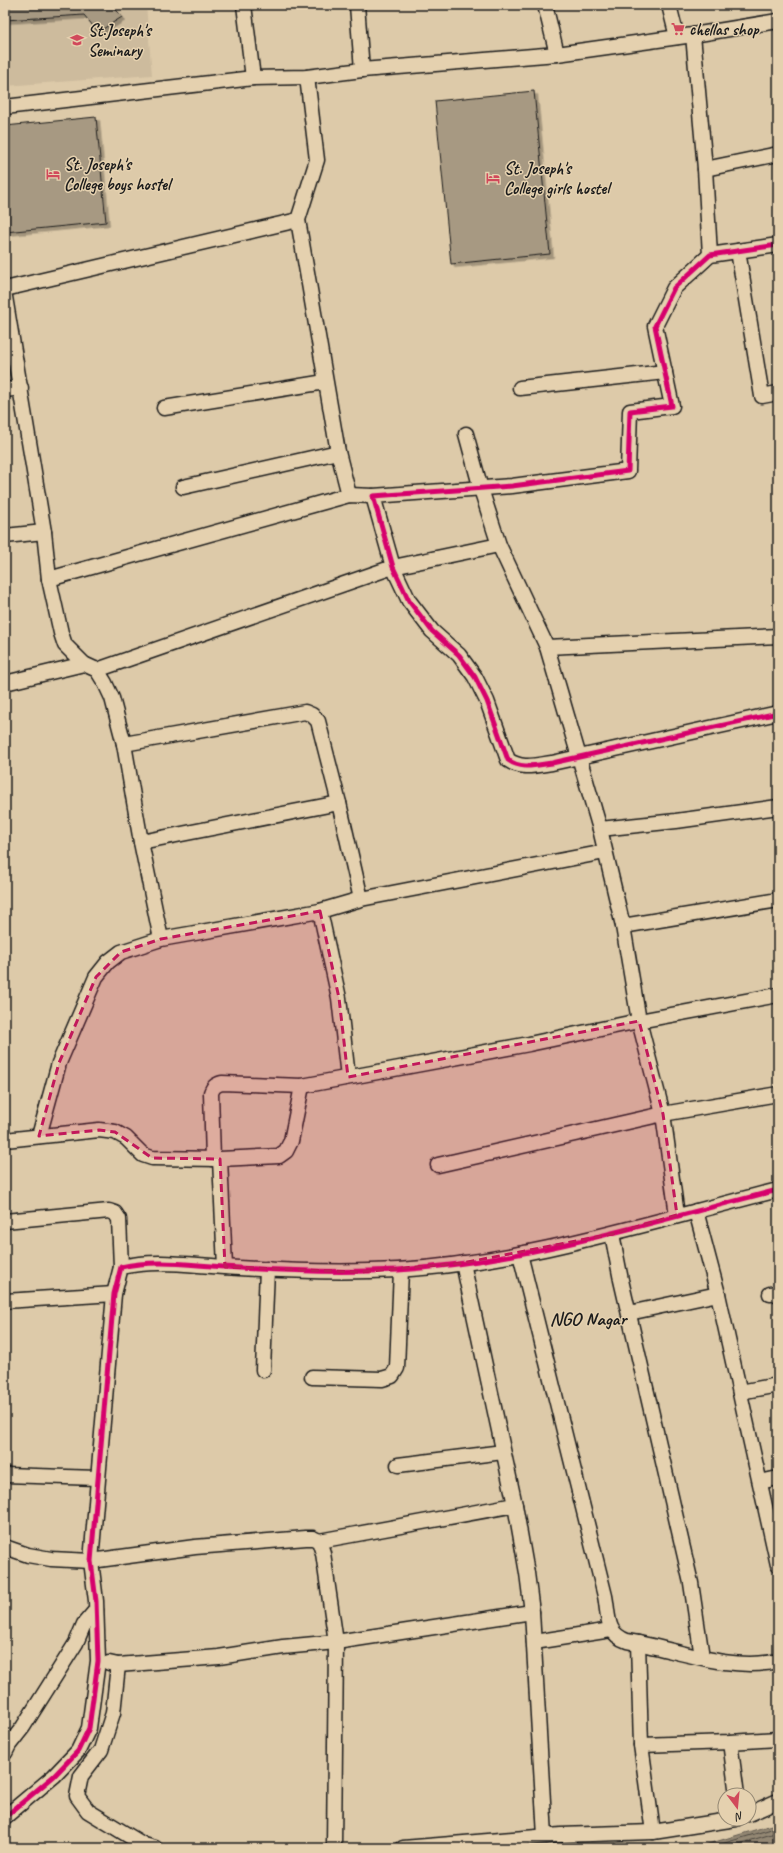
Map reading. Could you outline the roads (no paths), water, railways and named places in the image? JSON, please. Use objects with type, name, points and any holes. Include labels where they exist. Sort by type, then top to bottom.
[{"type":"street","points":[[244,5],[253,78]]},
{"type":"street","points":[[357,5],[362,70]]},
{"type":"street","points":[[545,5],[557,54]]},
{"type":"street","points":[[669,5],[676,37]]},
{"type":"street","points":[[5,107],[253,78],[306,77],[362,70],[557,54],[676,37],[693,36],[778,21]]},
{"type":"street","points":[[693,36],[710,255]]},
{"type":"street","points":[[306,77],[317,160],[298,220],[338,452],[348,495]]},
{"type":"street","points":[[704,169],[778,154]]},
{"type":"street","points":[[5,290],[298,220]]},
{"type":"street","points":[[49,580],[348,495],[373,496],[481,489],[628,471],[630,411],[672,406],[655,326],[674,288],[710,255],[778,245]]},
{"type":"street","points":[[738,251],[762,396],[778,394]]},
{"type":"street","points":[[5,296],[44,532],[49,580],[65,645],[90,667],[112,698],[124,744],[141,842],[161,939]]},
{"type":"street","points":[[520,388],[665,372]]},
{"type":"street","points":[[164,408],[326,382]]},
{"type":"street","points":[[5,390],[21,388]]},
{"type":"street","points":[[466,434],[481,489],[499,545],[547,647],[600,830],[623,926],[639,1021],[663,1114],[677,1215]]},
{"type":"street","points":[[183,488],[338,452]]},
{"type":"street","points":[[373,496],[393,567],[409,601],[432,631],[459,655],[475,677],[488,701],[508,760],[519,766],[529,766],[580,757],[778,713]]},
{"type":"street","points":[[5,536],[44,532]]},
{"type":"street","points":[[5,683],[90,667],[393,567],[499,545]]},
{"type":"street","points":[[547,647],[778,636]]},
{"type":"street","points":[[124,744],[305,712],[312,715],[318,721],[361,899]]},
{"type":"street","points":[[141,842],[339,803]]},
{"type":"street","points":[[600,830],[778,807]]},
{"type":"street","points":[[39,1136],[58,1063],[96,977],[108,962],[121,952],[161,939],[320,911],[361,899],[605,852]]},
{"type":"street","points":[[623,926],[778,900]]},
{"type":"street","points":[[320,911],[339,998],[348,1077]]},
{"type":"street","points":[[225,1267],[211,1093],[216,1085],[222,1083],[302,1086],[529,1044],[639,1021],[778,995]]},
{"type":"street","points":[[5,1140],[99,1130],[115,1132],[126,1138],[143,1154],[152,1158],[216,1159],[279,1156],[286,1151],[294,1129],[302,1086]]},
{"type":"street","points":[[438,1165],[663,1114],[778,1094]]},
{"type":"street","points":[[121,1267],[165,1262],[225,1267],[359,1272],[401,1270],[463,1263],[520,1254],[612,1234],[677,1215],[778,1190]]},
{"type":"street","points":[[696,1210],[718,1294],[778,1565]]},
{"type":"street","points":[[5,1221],[109,1211],[115,1214],[119,1219],[121,1267],[114,1294],[91,1561],[96,1610],[98,1661],[89,1728],[78,1751],[54,1776],[5,1817]]},
{"type":"street","points":[[612,1234],[691,1583],[702,1657]]},
{"type":"street","points":[[520,1254],[606,1596],[611,1630],[618,1637],[638,1643],[729,1663],[748,1664],[778,1662]]},
{"type":"street","points":[[463,1263],[514,1505],[532,1612],[546,1836]]},
{"type":"street","points":[[263,1370],[267,1269]]},
{"type":"street","points":[[312,1377],[382,1380],[392,1376],[397,1368],[401,1270]]},
{"type":"street","points":[[5,1301],[114,1294]]},
{"type":"street","points":[[629,1313],[718,1294]]},
{"type":"street","points":[[740,1392],[778,1385]]},
{"type":"street","points":[[398,1465],[503,1452]]},
{"type":"street","points":[[5,1475],[97,1478]]},
{"type":"street","points":[[760,1482],[778,1478]]},
{"type":"street","points":[[5,1547],[28,1555],[51,1559],[91,1561],[211,1546],[306,1538],[313,1538],[319,1541],[514,1505]]},
{"type":"street","points":[[319,1541],[323,1553],[336,1642],[334,1848]]},
{"type":"street","points":[[5,1753],[76,1643],[84,1624],[96,1610]]},
{"type":"street","points":[[98,1661],[118,1665],[219,1657],[283,1647],[336,1642],[532,1612]]},
{"type":"street","points":[[534,1642],[611,1630]]},
{"type":"street","points":[[638,1643],[641,1745],[653,1832]]},
{"type":"street","points":[[118,1665],[114,1714],[100,1750],[81,1776],[77,1796],[88,1811],[112,1827],[144,1845],[156,1848]]},
{"type":"street","points":[[641,1745],[778,1739]]},
{"type":"street","points":[[730,1742],[736,1787]]},
{"type":"street","points":[[757,1810],[778,1801]]},
{"type":"street","points":[[403,1848],[546,1836],[653,1832],[717,1822]]},
{"type":"water","points":[[778,1823],[778,1848],[695,1848]]},
{"type":"place","name":"chellas shop","points":[[678,29]]},
{"type":"place","name":"St.Joseph's Seminary","points":[[77,40]]},
{"type":"place","name":"St. Joseph's College boys hostel","points":[[53,174]]},
{"type":"place","name":"St. Joseph's College girls hostel","points":[[493,178]]},
{"type":"district","name":"NGO Nagar","points":[[588,1318]]}]
